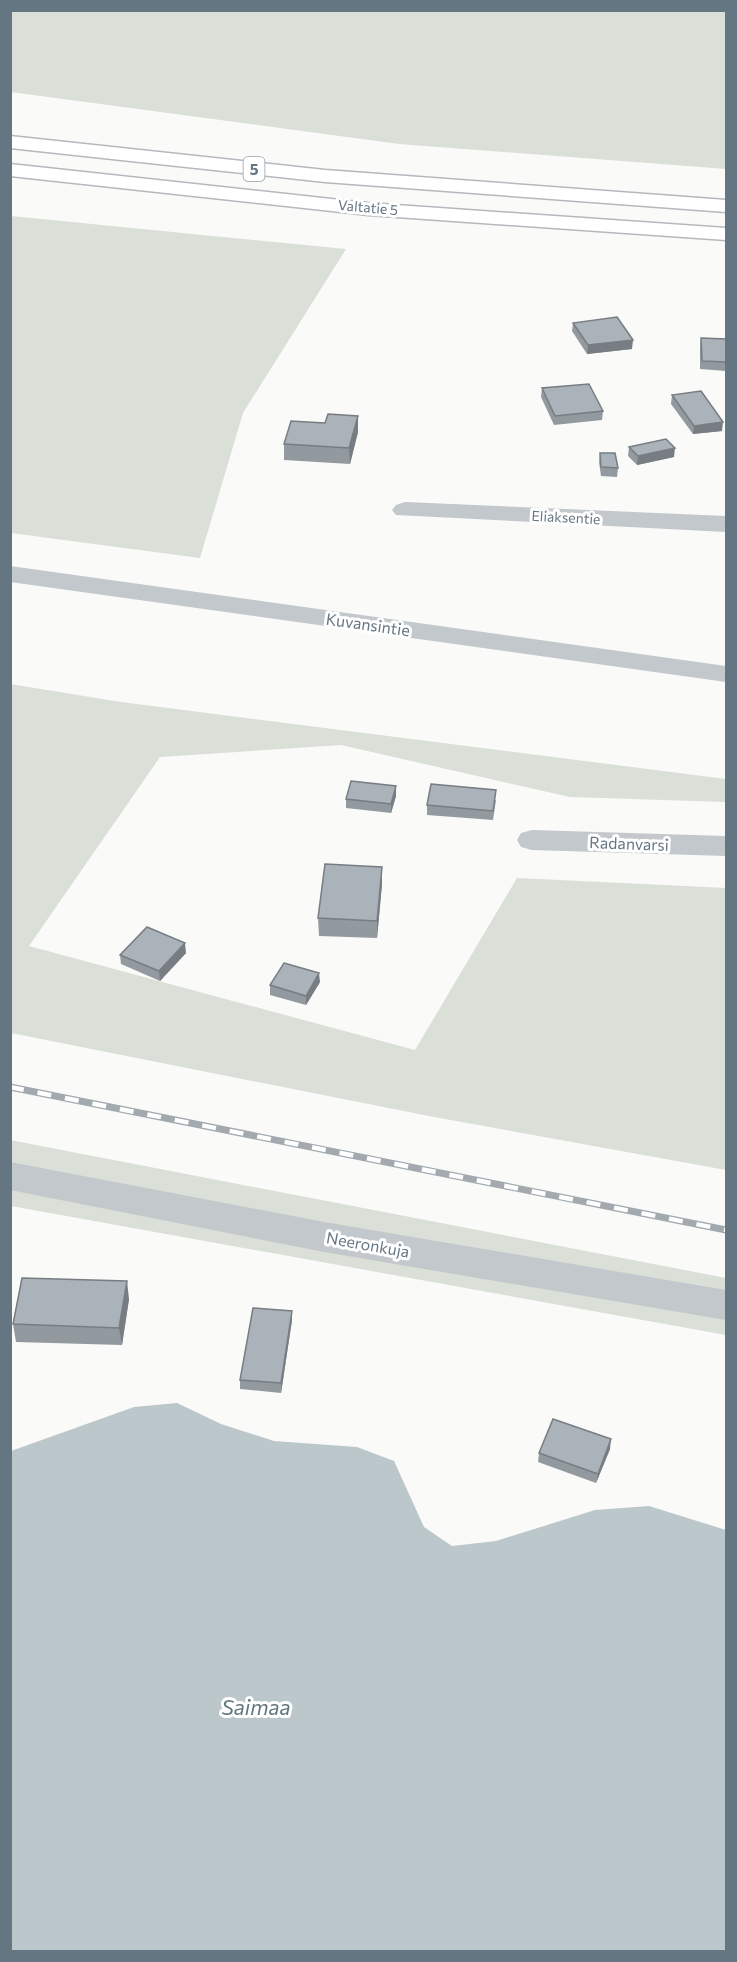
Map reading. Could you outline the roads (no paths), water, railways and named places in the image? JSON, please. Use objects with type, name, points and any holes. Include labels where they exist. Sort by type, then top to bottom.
[{"type":"highway","points":[[10,125],[498,191]]},
{"type":"highway","name":"Valtatie 5","points":[[10,142],[326,176],[498,191],[726,206]]},
{"type":"highway","name":"Valtatie 5","points":[[10,170],[182,191],[452,215],[726,234]]},
{"type":"highway","points":[[10,185],[136,197],[452,215]]},
{"type":"street","name":"Eliaksentie","points":[[405,510],[726,524]]},
{"type":"street","name":"Kuvansintie","points":[[10,574],[726,674]]},
{"type":"street","name":"Radanvarsi","points":[[532,840],[726,846]]},
{"type":"street","name":"Neeronkuja","points":[[10,1176],[324,1237],[726,1305]]},
{"type":"water","name":"Saimaa","points":[[177,1403],[221,1424],[274,1441],[357,1447],[394,1461],[424,1527],[452,1546],[496,1541],[595,1510],[649,1506],[726,1530],[726,1951],[11,1951],[11,1451],[134,1407]]},
{"type":"railway","points":[[10,1087],[726,1230]]}]
